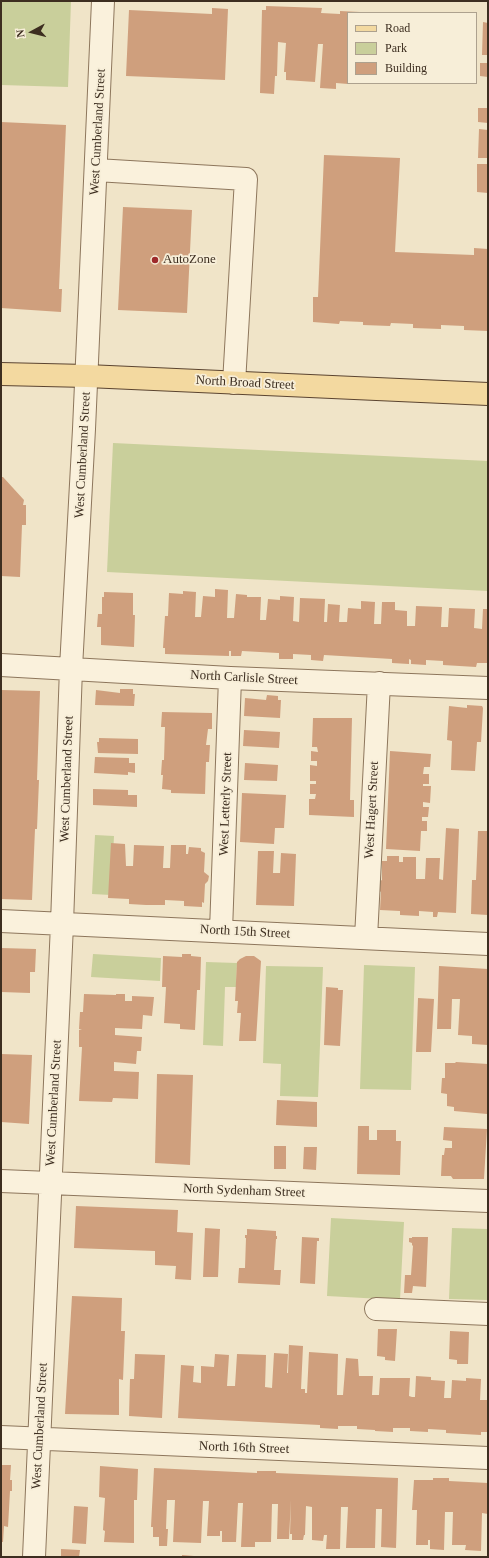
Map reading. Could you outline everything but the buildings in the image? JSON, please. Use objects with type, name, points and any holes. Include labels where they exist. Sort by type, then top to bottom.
[{"type":"main road","name":"North Broad Street","points":[[1,374],[87,376],[488,394]]},
{"type":"street","name":"West Cumberland Street","points":[[34,1557],[62,924],[71,668],[87,376],[103,1]]},
{"type":"street","points":[[96,170],[246,180],[234,383]]},
{"type":"street","name":"North Carlisle Street","points":[[1,665],[230,678],[488,688]]},
{"type":"street","name":"West Letterly Street","points":[[221,931],[230,678]]},
{"type":"street","name":"West Hagert Street","points":[[366,938],[379,683]]},
{"type":"street","name":"North 15th Street","points":[[1,921],[488,944]]},
{"type":"street","name":"North Sydenham Street","points":[[1,1180],[488,1201]]},
{"type":"street","points":[[376,1309],[488,1314]]},
{"type":"street","name":"North 16th Street","points":[[1,1437],[488,1458]]},
{"type":"green space","points":[[1,1],[71,1],[68,87],[1,85]]},
{"type":"green space","points":[[113,443],[488,461],[488,591],[107,572]]},
{"type":"green space","points":[[95,835],[114,836],[111,895],[92,894]]},
{"type":"green space","points":[[93,954],[161,958],[160,981],[91,977]]},
{"type":"green space","points":[[206,962],[237,963],[236,987],[225,987],[223,1046],[203,1045]]},
{"type":"green space","points":[[364,965],[415,967],[411,1090],[360,1089]]},
{"type":"green space","points":[[266,966],[323,967],[318,1097],[280,1096],[281,1064],[263,1063]]},
{"type":"green space","points":[[331,1218],[404,1222],[400,1300],[327,1296]]},
{"type":"green space","points":[[452,1228],[488,1229],[488,1300],[449,1299]]},
{"type":"place","name":"AutoZone","points":[[155,260]]}]
